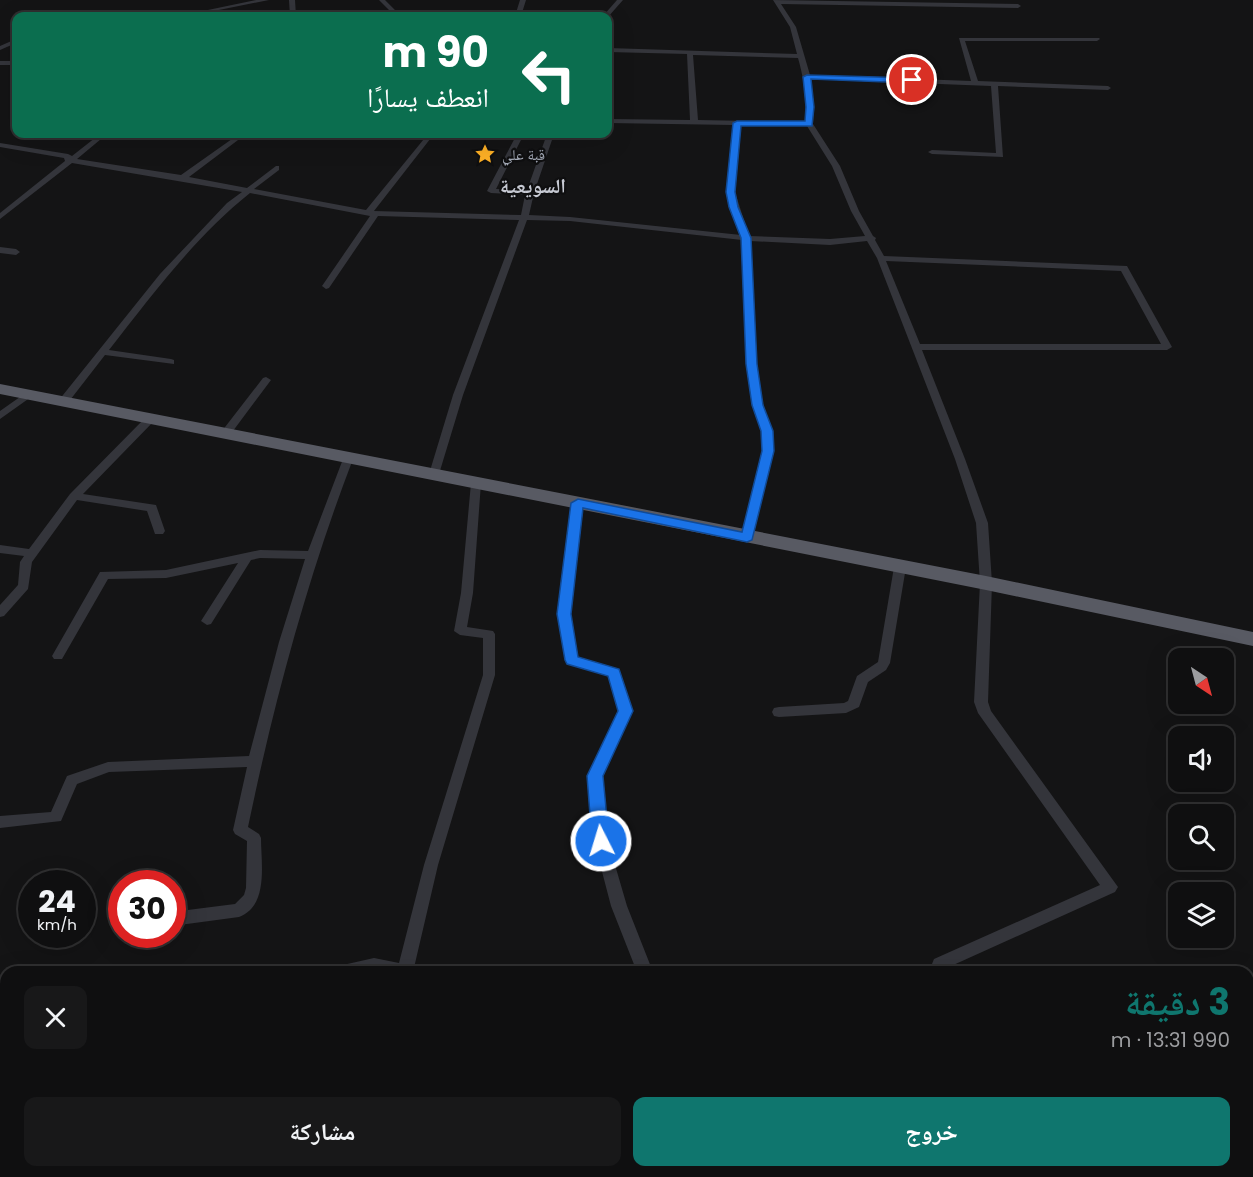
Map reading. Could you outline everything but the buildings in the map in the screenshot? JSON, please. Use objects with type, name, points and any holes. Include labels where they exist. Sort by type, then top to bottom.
[{"type":"highway","points":[[0,389],[986,583],[1253,639]]},
{"type":"street","points":[[203,12],[266,0]]},
{"type":"street","points":[[382,0],[392,10],[390,12]]},
{"type":"street","points":[[610,12],[620,0]]},
{"type":"street","points":[[777,1],[1018,6]]},
{"type":"street","points":[[777,1],[793,27],[807,77],[809,124],[836,166],[855,211],[872,238],[881,258],[960,459],[982,523],[986,583],[981,702],[985,713],[1110,887],[940,964]]},
{"type":"street","points":[[975,82],[962,39],[1097,39]]},
{"type":"street","points":[[612,50],[801,56]]},
{"type":"street","points":[[690,52],[694,122]]},
{"type":"street","points":[[807,77],[1108,88]]},
{"type":"street","points":[[932,152],[1000,155],[994,84]]},
{"type":"street","points":[[612,121],[809,124]]},
{"type":"street","points":[[737,123],[731,192],[746,238],[751,364],[758,405],[767,431],[768,451],[747,537]]},
{"type":"street","points":[[0,217],[68,160],[98,138]]},
{"type":"street","points":[[182,177],[237,138]]},
{"type":"street","points":[[326,286],[371,214],[428,138]]},
{"type":"street","points":[[518,138],[491,191],[530,193]]},
{"type":"street","points":[[434,474],[458,395],[525,218],[530,193],[550,138]]},
{"type":"street","points":[[0,145],[68,156],[68,160]]},
{"type":"street","points":[[68,160],[182,177],[371,214],[570,219],[746,238],[830,242],[872,238]]},
{"type":"street","points":[[63,402],[164,276],[230,206],[276,168]]},
{"type":"street","points":[[0,250],[16,252]]},
{"type":"street","points":[[881,258],[1124,268],[1167,347],[915,347]]},
{"type":"street","points":[[105,352],[171,362]]},
{"type":"street","points":[[226,434],[267,380]]},
{"type":"street","points":[[0,416],[27,395]]},
{"type":"street","points":[[0,613],[24,586],[26,562],[74,496],[150,419]]},
{"type":"street","points":[[186,917],[238,910],[250,899],[254,888],[254,838],[240,830],[254,761],[298,597],[326,512],[348,459]]},
{"type":"street","points":[[406,966],[431,865],[489,675],[489,634],[460,631],[468,593],[476,483]]},
{"type":"street","points":[[74,496],[152,508],[159,531]]},
{"type":"street","points":[[578,503],[564,614],[572,660],[614,673],[625,711],[595,776],[601,841],[619,906],[643,966]]},
{"type":"street","points":[[0,549],[32,553]]},
{"type":"street","points":[[58,656],[104,575],[166,574],[246,559],[260,554],[312,555]]},
{"type":"street","points":[[207,621],[246,559]]},
{"type":"street","points":[[779,712],[846,708],[854,704],[862,679],[881,668],[884,663],[900,567]]},
{"type":"street","points":[[0,822],[56,817],[72,780],[108,767],[254,761]]},
{"type":"place","name":"قبة علي","points":[[485,154]]},
{"type":"district","name":"السويعية","points":[[533,186]]},
{"type":"route","points":[[601,841],[595,776],[625,711],[614,673],[572,660],[564,614],[578,503],[747,537],[768,451],[767,431],[758,405],[751,364],[746,238],[731,192],[737,123],[809,124],[807,77],[912,80]]}]
